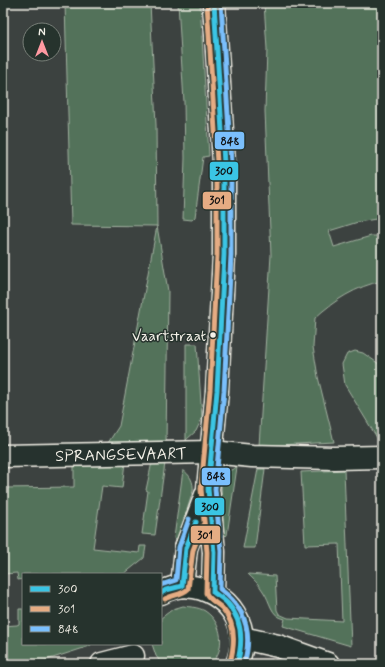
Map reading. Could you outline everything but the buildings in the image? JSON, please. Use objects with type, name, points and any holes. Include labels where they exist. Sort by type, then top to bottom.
[{"type":"street","points":[[213,592],[214,552],[208,489],[217,391],[224,255],[224,162],[214,3]]},
{"type":"street","name":"SPRANGSEVAART","points":[[3,456],[212,452],[252,456],[334,458],[382,457]]},
{"type":"street","points":[[182,586],[186,548],[208,489]]},
{"type":"street","points":[[162,592],[182,586],[198,587],[213,592],[228,604],[238,620],[242,638],[241,653],[237,664]]},
{"type":"street","points":[[242,638],[278,646],[328,664]]},
{"type":"street","points":[[102,664],[134,655]]},
{"type":"green space","points":[[65,3],[150,3],[156,125],[157,226],[71,225]]},
{"type":"green space","points":[[178,3],[200,3],[209,156],[203,157],[195,217],[192,220],[183,219],[185,158],[184,102]]},
{"type":"green space","points":[[264,3],[382,3],[382,218],[358,222],[329,231],[334,247],[371,236],[382,236],[382,281],[355,290],[338,300],[315,318],[313,347],[318,377],[334,442],[259,446],[271,255],[265,111],[267,49]]},
{"type":"green space","points":[[157,226],[168,291],[166,443],[108,443],[119,426]]},
{"type":"green space","points":[[186,344],[197,344],[202,418],[196,431],[186,440]]},
{"type":"green space","points":[[355,351],[363,353],[382,366],[382,441],[379,441],[345,385],[342,364],[347,354]]},
{"type":"green space","points":[[74,461],[125,462],[122,488],[102,486],[93,548],[139,553],[140,546],[146,546],[144,558],[125,573],[22,573],[22,579],[18,580],[17,573],[3,574],[3,488],[74,487]]},
{"type":"green space","points":[[152,462],[165,463],[155,535],[142,534],[148,491],[146,490]]},
{"type":"green space","points":[[237,467],[226,536],[223,533],[221,484],[227,472]]},
{"type":"green space","points":[[258,469],[265,469],[255,548],[243,548]]},
{"type":"green space","points":[[183,470],[191,479],[193,491],[178,538],[175,540],[174,538]]},
{"type":"green space","points":[[344,470],[351,646],[283,626],[285,619],[276,615],[271,608],[266,595],[248,574],[275,576],[277,610],[279,614],[288,618],[342,621],[339,544],[305,545],[301,472]]},
{"type":"green space","points":[[183,606],[197,608],[205,611],[216,622],[219,629],[220,644],[216,658],[211,664],[162,664],[156,656],[152,645],[162,645],[162,617],[173,609]]},
{"type":"green space","points":[[19,609],[22,609],[22,645],[90,645],[34,664],[3,664],[3,626],[19,624]]},
{"type":"transit line","name":"301","points":[[207,3],[217,163],[217,255],[210,390],[201,489],[207,552],[206,593],[211,600],[222,608],[230,620],[233,634],[233,648],[230,662]]},
{"type":"transit line","name":"300","points":[[214,3],[224,163],[224,255],[217,391],[208,489],[214,552],[213,592],[228,604],[237,618],[241,640],[237,664]]},
{"type":"transit line","name":"848","points":[[221,3],[231,163],[231,255],[224,391],[215,489],[221,551],[220,589],[236,604],[245,622],[248,642],[244,664]]},
{"type":"transit line","name":"848","points":[[162,585],[176,580],[179,547],[189,519]]},
{"type":"transit line","name":"300","points":[[162,592],[182,586],[186,548],[196,522]]},
{"type":"transit line","name":"301","points":[[165,599],[183,593],[188,589],[193,550],[203,525]]},
{"type":"place","name":"Vaartstraat","points":[[213,335]]}]
